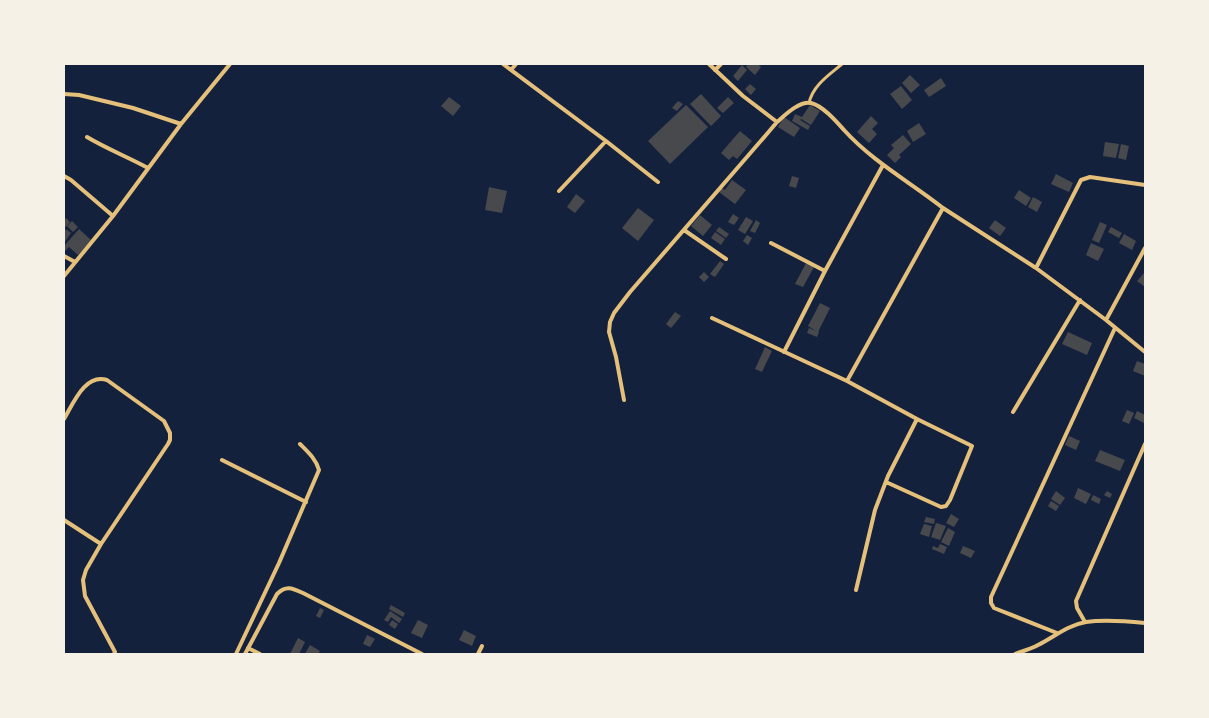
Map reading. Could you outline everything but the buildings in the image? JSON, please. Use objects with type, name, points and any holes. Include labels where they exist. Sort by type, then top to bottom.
[{"type":"street","points":[[64,276],[113,216],[181,124],[229,64]]},
{"type":"street","points":[[503,64],[658,182]]},
{"type":"street","points":[[511,70],[516,64]]},
{"type":"street","points":[[709,64],[743,96],[777,122]]},
{"type":"street","points":[[715,70],[721,64]]},
{"type":"street","points":[[64,94],[79,95],[133,108],[181,124]]},
{"type":"street","points":[[624,400],[616,357],[609,332],[610,322],[614,313],[630,292],[777,122],[795,107],[809,103],[820,108],[835,120],[857,143],[883,165],[943,208],[1036,268],[1106,320],[1145,352]]},
{"type":"street","points":[[87,137],[101,146],[132,159],[148,168]]},
{"type":"street","points":[[559,191],[606,141]]},
{"type":"street","points":[[784,352],[883,165]]},
{"type":"street","points":[[64,176],[113,216]]},
{"type":"street","points":[[1036,268],[1081,180],[1090,177],[1145,185]]},
{"type":"street","points":[[846,381],[943,208]]},
{"type":"street","points":[[684,230],[726,260]]},
{"type":"street","points":[[771,243],[826,271]]},
{"type":"street","points":[[1106,320],[1145,248]]},
{"type":"street","points":[[64,256],[75,262]]},
{"type":"street","points":[[1013,412],[1080,300]]},
{"type":"street","points":[[712,318],[846,381],[917,419],[972,446],[946,506],[941,506],[886,482]]},
{"type":"street","points":[[1057,633],[994,608],[991,603],[991,598],[1115,328]]},
{"type":"street","points":[[64,420],[89,382],[97,379],[103,379],[107,380],[164,421],[170,433],[170,440],[168,444],[101,544],[83,580],[85,596],[108,638],[114,654]]},
{"type":"street","points":[[856,590],[875,510],[886,482],[917,419]]},
{"type":"street","points":[[236,654],[280,563],[318,470],[317,464],[313,458],[300,444]]},
{"type":"street","points":[[1085,622],[1077,608],[1076,601],[1145,444]]},
{"type":"street","points":[[222,460],[306,502]]},
{"type":"street","points":[[64,520],[101,544]]},
{"type":"street","points":[[245,654],[277,594],[282,589],[288,588],[293,588],[422,654]]},
{"type":"street","points":[[1015,654],[1037,646],[1057,633],[1085,622],[1130,621],[1145,623]]},
{"type":"street","points":[[478,654],[482,646]]},
{"type":"street","points":[[248,648],[260,654]]},
{"type":"lane","points":[[809,103],[810,96],[815,88],[842,64]]}]
